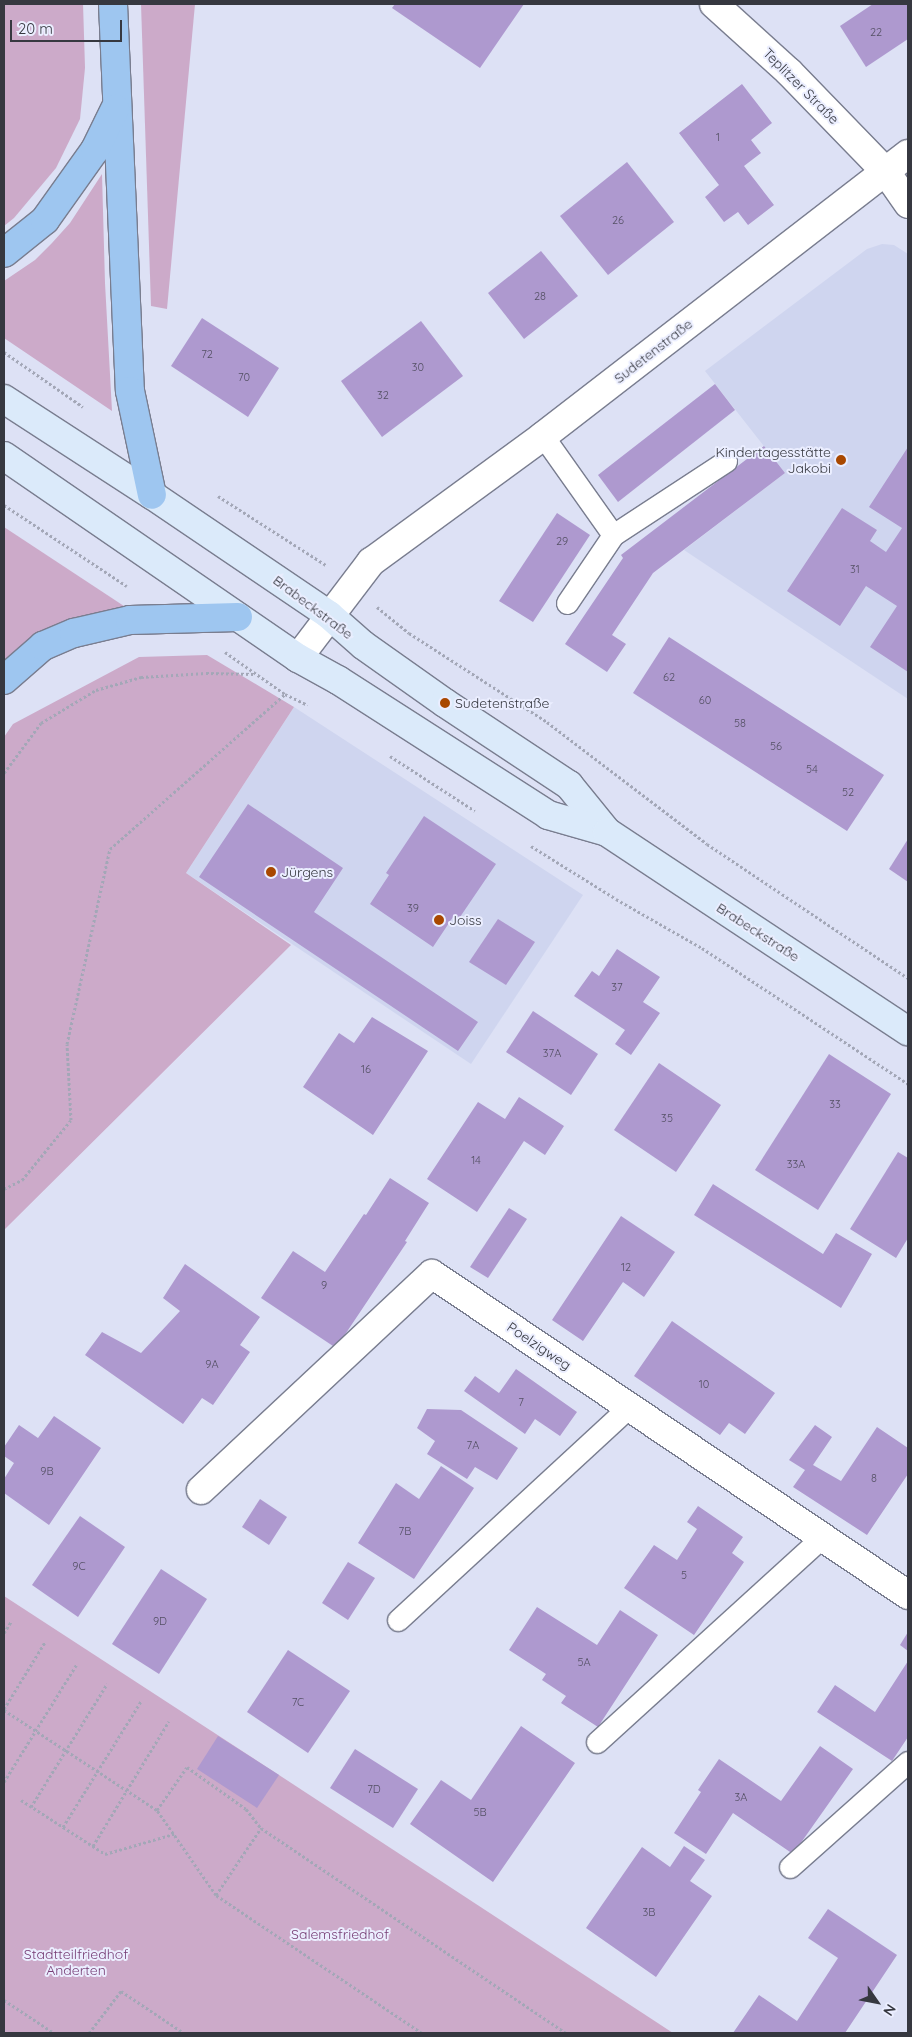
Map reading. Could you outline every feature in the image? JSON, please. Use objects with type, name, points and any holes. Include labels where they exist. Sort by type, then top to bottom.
[{"type":"highway","points":[[113,4],[130,391],[152,495]]},
{"type":"highway","points":[[4,253],[46,220],[95,150],[116,106]]},
{"type":"highway","points":[[4,680],[43,646],[74,633],[130,620],[238,617]]},
{"type":"main road","name":"Brabeckstraße","points":[[4,399],[152,495],[328,615],[385,661],[569,785],[607,832]]},
{"type":"main road","name":"Brabeckstraße","points":[[4,456],[298,658],[338,680],[548,815],[607,832],[908,1031]]},
{"type":"street","name":"Teplitzer Straße","points":[[714,4],[789,72],[886,172],[908,204]]},
{"type":"street","name":"Sudetenstraße","points":[[298,658],[328,615],[371,562],[543,436],[908,154]]},
{"type":"street","name":"Poelzigweg","points":[[201,1490],[432,1274],[908,1595]]},
{"type":"lane","points":[[543,436],[613,535]]},
{"type":"lane","points":[[566,603],[613,535],[726,461]]},
{"type":"lane","points":[[398,1620],[629,1407]]},
{"type":"lane","points":[[597,1742],[822,1537]]},
{"type":"lane","points":[[790,1867],[908,1762]]},
{"type":"path","points":[[321,561],[409,633],[547,722],[708,844],[908,978]]},
{"type":"path","points":[[4,773],[41,723],[96,690],[141,677],[206,673],[256,674]]},
{"type":"path","points":[[4,1189],[22,1180],[71,1120],[67,1044],[110,849],[285,694]]},
{"type":"path","points":[[4,1634],[12,1620]]},
{"type":"path","points":[[45,1642],[4,1710],[157,1810],[216,1895],[422,2033]]},
{"type":"path","points":[[4,1782],[76,1664]]},
{"type":"path","points":[[31,1806],[107,1684]]},
{"type":"path","points":[[63,1827],[141,1701]]},
{"type":"path","points":[[92,1846],[170,1720]]},
{"type":"path","points":[[157,1810],[186,1767],[246,1809],[261,1828],[566,2033]]},
{"type":"path","points":[[21,1800],[105,1854],[174,1834]]},
{"type":"path","points":[[216,1895],[261,1828]]},
{"type":"path","points":[[89,2033],[121,1991],[184,2033]]},
{"type":"path","points":[[4,2000],[54,2033]]},
{"type":"shaded area","name":"Kindertagesstätte Jakobi","points":[[882,244],[894,245],[908,254],[908,699],[684,550],[785,473],[705,371],[867,249]]},
{"type":"shaded area","points":[[294,707],[583,895],[471,1064],[186,873]]},
{"type":"green space","points":[[4,4],[83,4],[85,68],[80,119],[56,168],[14,218],[4,226]]},
{"type":"green space","points":[[141,4],[195,4],[167,309],[151,306]]},
{"type":"green space","points":[[102,174],[105,283],[112,411],[4,338],[4,281],[35,260],[52,243],[70,223]]},
{"type":"green space","points":[[4,527],[130,610],[4,665]]},
{"type":"green space","points":[[207,655],[294,707],[186,873],[291,945],[4,1230],[4,737],[13,724],[139,657]]},
{"type":"green space","name":"Salemsfriedhof","points":[[4,1596],[279,1775],[673,2033],[4,2033]]},
{"type":"building","points":[[395,4],[524,4],[480,68],[392,8]]},
{"type":"building","points":[[873,4],[908,4],[908,39],[866,67],[840,26]]},
{"type":"building","points":[[742,84],[772,123],[751,140],[761,153],[744,166],[774,205],[748,225],[738,212],[724,222],[705,197],[719,185],[679,133]]},
{"type":"building","points":[[627,162],[674,222],[608,275],[560,216]]},
{"type":"building","points":[[541,251],[578,296],[524,339],[488,293]]},
{"type":"building","points":[[202,318],[279,368],[248,417],[171,366]]},
{"type":"building","points":[[421,321],[463,376],[382,437],[341,381]]},
{"type":"building","points":[[715,384],[735,410],[618,502],[598,475]]},
{"type":"building","points":[[764,446],[785,473],[653,573],[612,635],[626,644],[607,672],[565,644],[623,558],[621,555]]},
{"type":"building","points":[[908,447],[908,672],[870,647],[897,606],[866,586],[840,626],[787,591],[842,508],[877,530],[870,541],[886,552],[902,528],[869,507]]},
{"type":"building","points":[[557,513],[590,535],[533,622],[499,601]]},
{"type":"building","points":[[669,637],[884,775],[847,831],[633,693]]},
{"type":"building","points":[[248,804],[343,868],[314,912],[478,1022],[458,1051],[199,877]]},
{"type":"building","points":[[424,816],[496,864],[458,920],[453,917],[433,947],[370,904],[389,875],[386,873]]},
{"type":"building","points":[[908,839],[908,882],[889,869]]},
{"type":"building","points":[[498,919],[535,942],[506,985],[469,962]]},
{"type":"building","points":[[617,949],[660,977],[643,1002],[660,1013],[631,1055],[615,1044],[625,1030],[574,996],[592,971],[599,976]]},
{"type":"building","points":[[533,1011],[598,1054],[571,1095],[506,1052]]},
{"type":"building","points":[[372,1017],[428,1051],[373,1135],[303,1087],[339,1033],[354,1043]]},
{"type":"building","points":[[829,1054],[891,1094],[818,1210],[755,1170]]},
{"type":"building","points":[[659,1063],[721,1105],[676,1172],[614,1130]]},
{"type":"building","points":[[519,1097],[564,1126],[545,1155],[524,1141],[477,1212],[427,1179],[478,1102],[505,1119]]},
{"type":"building","points":[[898,1152],[908,1158],[908,1238],[896,1258],[850,1229]]},
{"type":"building","points":[[390,1178],[429,1203],[405,1241],[407,1242],[336,1348],[261,1298],[293,1251],[325,1272]]},
{"type":"building","points":[[713,1184],[823,1254],[836,1233],[872,1254],[841,1308],[694,1215]]},
{"type":"building","points":[[509,1208],[527,1219],[488,1278],[470,1267]]},
{"type":"building","points":[[621,1216],[675,1252],[644,1297],[623,1282],[583,1341],[552,1320]]},
{"type":"building","points":[[185,1264],[260,1317],[240,1345],[250,1352],[213,1405],[202,1398],[183,1424],[85,1355],[102,1332],[141,1353],[180,1311],[163,1298]]},
{"type":"building","points":[[672,1321],[775,1393],[745,1434],[729,1423],[720,1435],[634,1376]]},
{"type":"building","points":[[516,1369],[577,1412],[560,1436],[535,1419],[525,1434],[464,1391],[475,1376],[499,1393]]},
{"type":"building","points":[[427,1409],[461,1410],[518,1448],[497,1480],[475,1467],[467,1479],[427,1454],[435,1441],[417,1428]]},
{"type":"building","points":[[54,1416],[101,1448],[49,1525],[4,1493],[4,1479],[14,1463],[4,1456],[4,1447],[19,1425],[38,1438]]},
{"type":"building","points":[[815,1425],[832,1437],[813,1465],[841,1481],[877,1427],[908,1448],[908,1474],[867,1535],[793,1487],[805,1470],[789,1460]]},
{"type":"building","points":[[441,1466],[474,1488],[414,1579],[358,1543],[396,1483],[419,1499]]},
{"type":"building","points":[[260,1499],[287,1517],[269,1545],[242,1527]]},
{"type":"building","points":[[698,1506],[743,1537],[732,1553],[744,1562],[694,1635],[624,1588],[654,1545],[677,1560],[697,1529],[687,1522]]},
{"type":"building","points":[[80,1516],[125,1547],[78,1617],[32,1585]]},
{"type":"building","points":[[348,1562],[375,1578],[348,1620],[322,1603]]},
{"type":"building","points":[[161,1569],[207,1599],[159,1674],[112,1644]]},
{"type":"building","points":[[537,1607],[597,1645],[620,1610],[658,1635],[598,1727],[561,1703],[566,1696],[542,1680],[546,1674],[509,1650]]},
{"type":"building","points":[[908,1632],[908,1651],[900,1645]]},
{"type":"building","points":[[288,1650],[350,1691],[308,1753],[247,1712]]},
{"type":"building","points":[[908,1661],[908,1737],[892,1761],[817,1712],[835,1685],[875,1712]]},
{"type":"building","points":[[521,1726],[575,1763],[493,1882],[410,1824],[441,1780],[471,1800]]},
{"type":"building","points":[[218,1736],[279,1775],[257,1808],[197,1769]]},
{"type":"building","points":[[820,1746],[853,1769],[793,1854],[733,1813],[706,1854],[674,1833],[701,1792],[698,1790],[719,1759],[781,1801]]},
{"type":"building","points":[[355,1749],[418,1789],[393,1828],[330,1788]]},
{"type":"building","points":[[684,1846],[705,1860],[690,1881],[712,1896],[656,1977],[586,1928],[642,1847],[670,1867]]},
{"type":"building","points":[[828,1909],[897,1955],[845,2033],[733,2033],[759,1995],[797,2021],[838,1958],[808,1938]]},
{"type":"place","name":"Kindertagesstätte Jakobi","points":[[841,460]]},
{"type":"place","name":"Sudetenstraße","points":[[445,703]]},
{"type":"place","name":"Jürgens","points":[[271,872]]},
{"type":"place","name":"Joiss","points":[[439,920]]},
{"type":"park label","name":"Stadtteilfriedhof Anderten","points":[[76,1962]]}]
